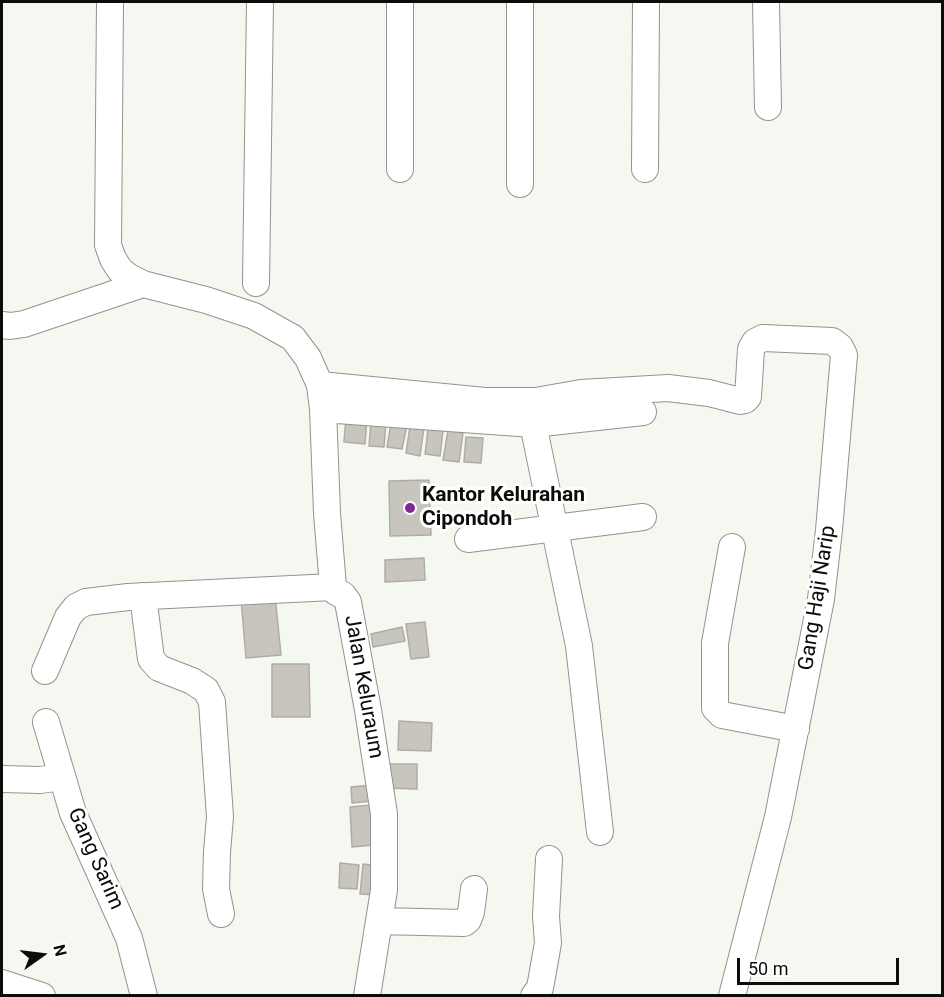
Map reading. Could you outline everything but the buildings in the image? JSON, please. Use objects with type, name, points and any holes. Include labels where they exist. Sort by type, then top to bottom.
[{"type":"street","points":[[45,670],[62,627],[80,604],[143,596],[333,586],[321,397],[308,358],[293,338],[254,316],[206,300],[143,284],[120,270],[113,260],[108,245],[110,2]]},
{"type":"street","points":[[256,283],[260,2]]},
{"type":"street","points":[[400,2],[400,169]]},
{"type":"street","points":[[519,184],[520,2]]},
{"type":"street","points":[[645,169],[646,2]]},
{"type":"street","points":[[766,2],[768,107]]},
{"type":"street","points":[[2,325],[24,324],[143,284]]},
{"type":"street","name":"Gang Haji Narip","points":[[321,397],[536,400],[581,393],[668,388],[709,393],[740,401],[745,400],[748,396],[751,350],[755,342],[764,338],[831,341],[842,350],[844,355],[821,599],[778,817],[732,996]]},
{"type":"street","points":[[321,397],[533,424],[643,412]]},
{"type":"street","points":[[533,424],[579,646],[600,832]]},
{"type":"street","points":[[468,539],[643,517]]},
{"type":"street","points":[[732,547],[715,642],[715,708],[722,715],[796,729]]},
{"type":"street","name":"Jalan Keluraum","points":[[333,586],[336,592],[343,595],[348,602],[384,814],[384,890],[367,996]]},
{"type":"street","points":[[143,596],[151,659],[159,668],[192,681],[206,690],[212,702],[220,818],[216,890],[221,914]]},
{"type":"street","name":"Gang Sarim","points":[[46,722],[74,813],[129,938],[144,996]]},
{"type":"street","points":[[2,780],[40,780],[62,777]]},
{"type":"street","points":[[534,996],[540,988],[548,943],[546,916],[549,859]]},
{"type":"street","points":[[379,921],[464,923],[471,912],[474,889]]},
{"type":"street","points":[[2,983],[42,996]]},
{"type":"place","name":"Kantor Kelurahan Cipondoh","points":[[410,508]]}]
